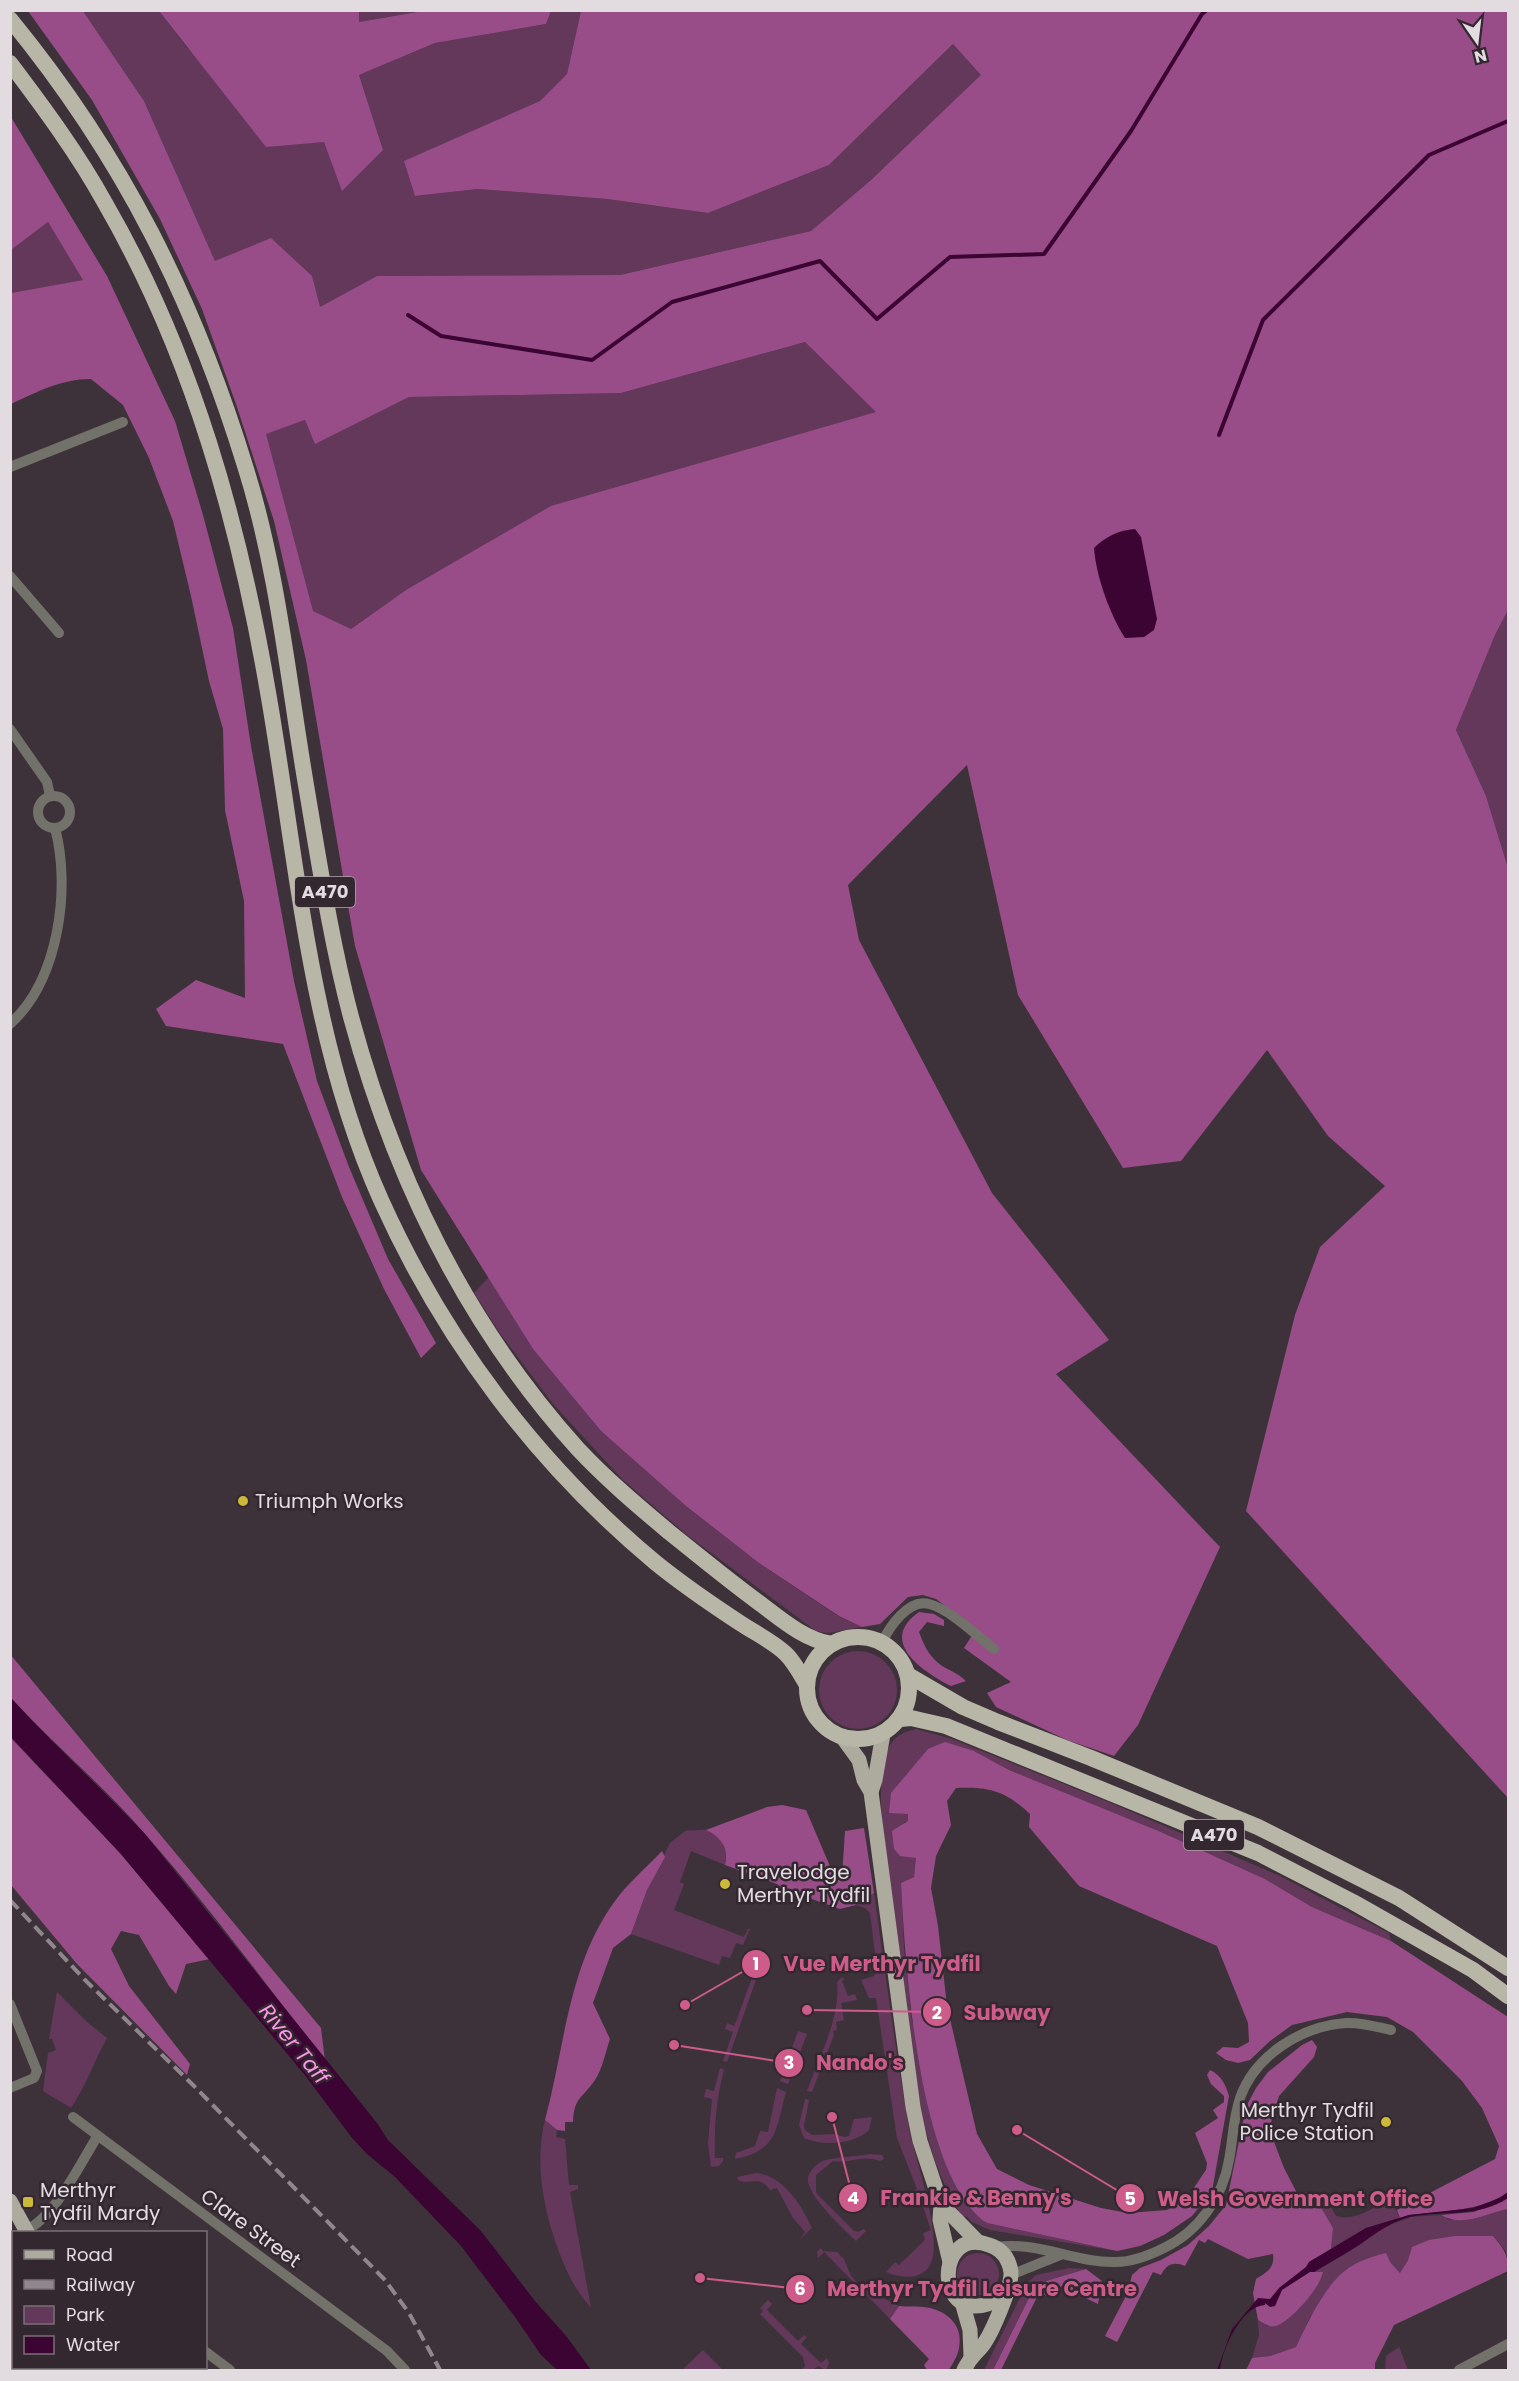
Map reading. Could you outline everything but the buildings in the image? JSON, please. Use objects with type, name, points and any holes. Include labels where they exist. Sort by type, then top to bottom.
[{"type":"highway","name":"A470","points":[[10,19],[85,118],[154,234],[202,339],[225,402],[260,516],[278,602],[306,782],[337,957],[352,1018],[391,1139],[413,1195],[450,1270],[509,1362],[581,1451],[648,1514],[719,1573],[803,1635],[831,1644]]},
{"type":"highway","name":"A470","points":[[10,63],[48,115],[105,201],[156,300],[202,417],[235,532],[254,613],[308,949],[338,1080],[378,1194],[405,1253],[435,1307],[467,1356],[500,1402],[541,1451],[629,1540],[660,1566],[784,1652],[807,1685]]},
{"type":"highway","points":[[856,1637],[865,1637],[892,1649],[904,1664],[908,1675],[910,1695],[900,1719],[883,1734],[862,1740],[843,1738],[827,1729],[815,1716],[808,1700],[807,1685],[810,1670],[818,1656],[831,1644],[856,1637]]},
{"type":"highway","name":"A470","points":[[908,1675],[963,1707],[1258,1827],[1400,1898],[1509,1968]]},
{"type":"highway","name":"A470","points":[[900,1719],[911,1718],[946,1726],[1258,1853],[1353,1902],[1473,1970],[1509,1996]]},
{"type":"main road","points":[[871,1792],[883,1734]]},
{"type":"main road","points":[[843,1738],[859,1760],[864,1780],[871,1792],[913,2107],[920,2141],[941,2204],[939,2220],[950,2262],[948,2280],[952,2291],[962,2302],[970,2330],[971,2356]]},
{"type":"main road","points":[[10,2201],[27,2231]]},
{"type":"main road","points":[[941,2204],[978,2242],[996,2247],[1010,2264],[1011,2275],[983,2345],[971,2356],[964,2370]]},
{"type":"main road","points":[[950,2262],[962,2247],[978,2242]]},
{"type":"main road","points":[[962,2302],[980,2306],[992,2303],[1004,2296]]},
{"type":"street","points":[[11,465],[123,422]]},
{"type":"street","points":[[10,576],[59,633]]},
{"type":"street","points":[[10,729],[47,782],[50,795]]},
{"type":"street","points":[[50,795],[61,797],[70,809],[70,815],[64,824],[55,828],[44,825],[37,813],[41,801],[50,795]]},
{"type":"street","points":[[10,1024],[37,991],[58,924],[63,879],[61,852],[55,828]]},
{"type":"street","points":[[882,1643],[889,1630],[906,1611],[918,1604],[928,1603],[945,1612],[994,1649]]},
{"type":"street","points":[[10,2004],[37,2071],[34,2079],[10,2088]]},
{"type":"street","points":[[996,2247],[1011,2245],[1049,2249],[1060,2255],[1109,2262],[1130,2261],[1166,2247],[1186,2234],[1213,2205],[1229,2161],[1232,2126],[1240,2097],[1247,2082],[1260,2065],[1286,2043],[1304,2033],[1321,2028],[1348,2023],[1391,2030]]},
{"type":"street","name":"Clare Street","points":[[73,2117],[387,2351],[405,2370]]},
{"type":"street","points":[[27,2231],[43,2219],[55,2203],[97,2137]]},
{"type":"street","points":[[1011,2275],[1060,2255]]},
{"type":"street","points":[[1462,2370],[1509,2344]]},
{"type":"street","points":[[207,2353],[230,2370]]},
{"type":"green space","points":[[83,11],[159,11],[189,50],[324,141],[383,150],[359,75],[435,43],[546,24],[551,11],[581,11],[567,74],[540,101],[405,161],[416,196],[478,189],[607,199],[708,213],[829,165],[953,44],[982,75],[871,180],[811,231],[620,275],[378,276],[320,307],[215,261],[144,101]]},
{"type":"green space","points":[[359,11],[423,11],[359,22]]},
{"type":"green space","points":[[48,222],[84,280],[11,293],[11,250]]},
{"type":"green space","points":[[805,342],[877,412],[406,590],[351,629],[312,611],[265,434],[305,420],[315,443],[409,397],[621,393]]},
{"type":"green space","points":[[1508,610],[1508,868],[1486,796],[1456,730],[1495,635]]},
{"type":"green space","points":[[489,1277],[533,1349],[601,1431],[686,1506],[759,1563],[838,1616],[862,1627],[828,1633],[816,1631],[687,1535],[623,1480],[553,1404],[499,1332],[474,1293]]},
{"type":"green space","points":[[858,1651],[873,1654],[886,1662],[894,1675],[897,1690],[894,1705],[886,1718],[873,1726],[858,1729],[843,1726],[830,1718],[822,1705],[819,1690],[822,1675],[830,1662],[843,1654]]},
{"type":"green space","points":[[916,1729],[952,1739],[1111,1803],[1280,1876],[1389,1933],[1391,1941],[1312,1907],[1265,1879],[1161,1832],[1009,1770],[974,1751],[908,1814],[909,1821],[904,1822],[916,1858],[914,1877],[901,1883],[904,1948],[912,2021],[987,2223],[1117,2251],[990,2230],[972,2222],[966,2216],[963,2218],[946,2187],[933,2156],[917,2088],[881,1809],[883,1766],[888,1749],[899,1735]]},
{"type":"green space","points":[[706,1830],[716,1834],[725,1849],[725,1865],[691,1851],[680,1882],[684,1884],[674,1910],[744,1937],[750,1929],[743,1945],[736,1943],[730,1958],[722,1956],[719,1965],[631,1934],[647,1890],[670,1843],[685,1831]]},
{"type":"green space","points":[[874,1893],[909,2127],[933,2231],[934,2247],[929,2267],[919,2275],[906,2277],[886,2272],[895,2262],[899,2265],[925,2240],[923,2233],[931,2230],[920,2198],[913,2200],[909,2193],[917,2189],[897,2138],[876,1998],[869,1998],[861,1980],[874,1976],[877,1970],[870,1913],[865,1908],[856,1905]]},
{"type":"green space","points":[[747,1968],[767,1975],[758,1974],[727,2062],[723,2061],[733,2032],[725,2029],[727,2023],[734,2026],[736,2022],[754,1972]]},
{"type":"green space","points":[[842,1977],[845,1980],[842,1981],[848,1996],[855,1994],[857,2000],[841,2003],[844,2020],[836,2022],[837,2030],[833,2031],[834,2035],[812,2092],[807,2091],[832,2023],[836,2009],[837,1982]]},
{"type":"green space","points":[[57,1992],[107,2038],[71,2108],[43,2091],[48,2053],[56,2050],[52,2039],[49,2039]]},
{"type":"green space","points":[[798,2031],[807,2034],[788,2084],[780,2081]]},
{"type":"green space","points":[[720,2068],[724,2070],[716,2114],[715,2158],[723,2158],[723,2161],[719,2166],[711,2167],[708,2143],[712,2099],[704,2097],[706,2089],[714,2091]]},
{"type":"green space","points":[[777,2088],[786,2092],[773,2136],[760,2150],[735,2159],[736,2153],[755,2146],[760,2131],[768,2132]]},
{"type":"green space","points":[[805,2099],[809,2100],[804,2126],[805,2130],[812,2135],[849,2136],[854,2119],[872,2117],[869,2130],[855,2139],[838,2143],[811,2141],[804,2138],[799,2125]]},
{"type":"green space","points":[[545,2120],[557,2130],[556,2137],[565,2139],[569,2185],[578,2185],[578,2189],[570,2192],[591,2308],[577,2289],[562,2259],[544,2200],[540,2159]]},
{"type":"green space","points":[[870,2154],[882,2155],[884,2159],[880,2161],[867,2158],[833,2161],[816,2175],[816,2192],[819,2196],[854,2231],[864,2229],[866,2231],[856,2241],[819,2202],[809,2185],[808,2178],[812,2170],[823,2161]]},
{"type":"green space","points":[[756,2173],[774,2179],[783,2185],[803,2210],[812,2228],[800,2239],[805,2232],[793,2218],[777,2188],[770,2190],[758,2181],[743,2181],[738,2180],[737,2177]]},
{"type":"green space","points":[[1323,2193],[1336,2216],[1358,2215],[1390,2198],[1400,2218],[1366,2228],[1331,2249],[1333,2228],[1314,2199]]},
{"type":"green space","points":[[1508,2209],[1508,2259],[1505,2250],[1493,2236],[1475,2236],[1413,2247],[1400,2273],[1390,2262],[1310,2317],[1296,2347],[1270,2356],[1252,2358],[1259,2335],[1258,2320],[1268,2326],[1297,2310],[1322,2278],[1323,2272],[1314,2272],[1382,2228],[1410,2217],[1441,2215],[1450,2220]]},
{"type":"green space","points":[[821,2248],[823,2251],[837,2252],[844,2259],[851,2276],[861,2287],[899,2306],[890,2319],[824,2252],[818,2258],[817,2252]]},
{"type":"green space","points":[[978,2253],[993,2259],[999,2274],[993,2289],[978,2295],[963,2289],[957,2274],[963,2259]]},
{"type":"green space","points":[[1069,2268],[1086,2269],[1036,2284],[993,2370],[984,2370],[1028,2282],[1036,2275]]},
{"type":"green space","points":[[768,2300],[772,2304],[767,2310],[798,2341],[804,2335],[807,2337],[801,2344],[821,2363],[827,2358],[829,2363],[826,2370],[818,2366],[813,2370],[802,2370],[805,2366],[803,2357],[760,2314],[763,2311],[760,2308]]},
{"type":"green space","points":[[1399,2347],[1408,2370],[1385,2370],[1386,2356]]},
{"type":"green space","points":[[703,2350],[723,2370],[682,2370]]},
{"type":"shaded area","points":[[28,11],[83,11],[144,101],[215,261],[271,238],[312,276],[320,307],[377,276],[620,275],[811,231],[871,180],[981,75],[953,44],[829,165],[708,213],[607,199],[478,189],[415,196],[404,161],[540,101],[567,74],[581,11],[1508,11],[1508,610],[1495,635],[1456,730],[1486,796],[1508,868],[1508,1798],[1246,1511],[1295,1315],[1320,1247],[1385,1186],[1328,1136],[1267,1050],[1181,1161],[1123,1168],[1018,995],[967,765],[848,885],[859,940],[992,1193],[1109,1340],[1056,1374],[1220,1547],[1138,1725],[1114,1756],[1067,1740],[996,1707],[987,1693],[1011,1682],[964,1648],[976,1629],[936,1599],[923,1595],[908,1597],[880,1624],[862,1627],[839,1616],[759,1563],[686,1506],[601,1431],[533,1349],[421,1170],[355,946],[306,660],[274,521],[202,309],[160,219],[92,100]],"holes":[[[805,342],[876,412],[551,506],[406,590],[351,629],[313,611],[266,434],[305,420],[315,444],[409,397],[621,393]]]},
{"type":"shaded area","points":[[159,11],[359,11],[359,22],[423,11],[551,11],[546,24],[435,43],[359,75],[383,150],[342,191],[324,142],[266,147]]},
{"type":"shaded area","points":[[11,117],[107,276],[175,421],[233,628],[251,746],[294,981],[317,1081],[349,1167],[388,1259],[436,1343],[421,1358],[384,1289],[342,1197],[283,1044],[166,1026],[156,1009],[196,980],[245,998],[244,901],[225,810],[223,729],[209,681],[173,521],[149,458],[123,405],[91,379],[59,384],[11,404],[11,293],[83,280],[48,222],[11,250]]},
{"type":"shaded area","points":[[919,1612],[934,1614],[944,1620],[944,1626],[927,1622],[919,1632],[934,1659],[966,1681],[951,1686],[928,1673],[909,1655],[903,1644],[902,1634],[907,1623]]},
{"type":"shaded area","points":[[10,1654],[321,2028],[325,2061],[215,1918],[146,1835],[11,1698]]},
{"type":"shaded area","points":[[10,1737],[120,1853],[210,1959],[186,1964],[176,1994],[139,1935],[121,1931],[111,1949],[129,1986],[190,2064],[187,2075],[77,1964],[11,1885]]},
{"type":"shaded area","points":[[945,1742],[974,1751],[1009,1770],[1161,1832],[1265,1879],[1312,1907],[1391,1941],[1508,2017],[1508,2192],[1497,2199],[1473,2207],[1400,2218],[1397,2210],[1495,2159],[1499,2146],[1482,2108],[1462,2081],[1413,2032],[1387,2017],[1347,2012],[1292,2025],[1250,2060],[1238,2063],[1226,2060],[1216,2053],[1223,2047],[1238,2048],[1249,2042],[1248,2023],[1217,1946],[1079,1886],[1029,1827],[1030,1814],[1021,1806],[1004,1795],[987,1789],[956,1788],[947,1801],[951,1825],[936,1856],[931,1888],[938,1926],[947,2006],[977,2134],[997,2169],[1029,2185],[1101,2208],[1128,2213],[1167,2210],[1187,2198],[1206,2170],[1207,2163],[1195,2133],[1218,2118],[1213,2110],[1224,2102],[1224,2096],[1211,2084],[1207,2075],[1210,2070],[1222,2081],[1229,2096],[1212,2191],[1192,2216],[1164,2235],[1140,2246],[1117,2251],[987,2223],[964,2199],[945,2162],[931,2116],[912,2013],[901,1883],[914,1877],[916,1858],[900,1856],[894,1849],[892,1831],[908,1821],[908,1814],[889,1813],[891,1793],[928,1749]]},
{"type":"shaded area","points":[[782,1805],[806,1810],[835,1878],[842,1876],[845,1831],[864,1828],[874,1893],[856,1905],[840,1909],[809,1898],[790,1896],[777,1884],[725,1865],[726,1853],[723,1844],[706,1830],[767,1807]]},
{"type":"shaded area","points":[[662,1851],[665,1857],[647,1890],[631,1934],[613,1948],[593,2003],[610,2039],[602,2066],[595,2080],[577,2103],[573,2122],[565,2122],[565,2131],[557,2130],[545,2120],[577,1979],[587,1952],[599,1926],[615,1901]]},
{"type":"shaded area","points":[[1312,2040],[1317,2047],[1314,2057],[1279,2096],[1269,2129],[1284,2168],[1298,2195],[1308,2192],[1333,2228],[1331,2249],[1309,2262],[1310,2272],[1323,2272],[1311,2295],[1282,2323],[1276,2326],[1267,2325],[1258,2320],[1253,2293],[1256,2279],[1271,2267],[1273,2254],[1248,2259],[1208,2239],[1205,2243],[1199,2240],[1185,2266],[1171,2264],[1161,2275],[1153,2272],[1117,2342],[1105,2336],[1127,2294],[1132,2275],[1140,2268],[1161,2260],[1188,2245],[1209,2226],[1226,2205],[1246,2107],[1268,2072],[1302,2045]]},
{"type":"shaded area","points":[[1508,2198],[1508,2209],[1475,2218],[1458,2220],[1441,2215],[1474,2212]]},
{"type":"shaded area","points":[[1455,2236],[1493,2236],[1505,2252],[1508,2271],[1394,2325],[1375,2363],[1375,2370],[1246,2370],[1252,2358],[1270,2356],[1296,2347],[1327,2290],[1350,2267],[1386,2253],[1390,2262],[1400,2273],[1408,2260],[1412,2247],[1429,2240]]},
{"type":"shaded area","points":[[1086,2269],[1102,2281],[1098,2304],[1061,2286],[1057,2293],[1047,2296],[1039,2293],[1001,2370],[993,2370],[1036,2284]]},
{"type":"shaded area","points":[[899,2306],[931,2308],[951,2319],[956,2325],[960,2339],[959,2348],[949,2370],[927,2370],[924,2365],[929,2359],[890,2319]]},
{"type":"water","points":[[1135,529],[1141,537],[1157,619],[1154,630],[1144,637],[1125,638],[1105,595],[1094,548],[1113,535]]},
{"type":"water","name":"River Taff","points":[[11,1698],[145,1834],[377,2123],[388,2140],[481,2231],[591,2370],[557,2370],[541,2355],[461,2246],[395,2177],[352,2138],[304,2074],[120,1853],[11,1737]]},
{"type":"water","points":[[1508,2192],[1508,2198],[1485,2208],[1423,2215],[1399,2221],[1383,2228],[1314,2272],[1310,2272],[1282,2290],[1275,2306],[1270,2307],[1265,2303],[1248,2313],[1234,2330],[1224,2352],[1220,2370],[1217,2370],[1232,2329],[1258,2298],[1270,2299],[1309,2262],[1366,2228],[1409,2215],[1473,2208],[1500,2198]]},
{"type":"waterway","points":[[408,315],[441,336],[592,360],[672,302],[820,261],[877,319],[950,257],[1044,254],[1131,131],[1202,14],[1207,10]]},
{"type":"waterway","points":[[1219,435],[1263,320],[1429,155],[1508,121]]},
{"type":"railway","points":[[10,1900],[85,1980],[193,2085],[385,2280],[409,2313],[440,2370]]},
{"type":"place","name":"Triumph Works","points":[[243,1501]]},
{"type":"place","name":"Travelodge Merthyr Tydfil","points":[[725,1884]]},
{"type":"place","name":"Vue Merthyr Tydfil","points":[[685,2005]]},
{"type":"place","name":"Subway","points":[[807,2010]]},
{"type":"place","name":"Nando's","points":[[674,2045]]},
{"type":"place","name":"Frankie & Benny's","points":[[832,2117]]},
{"type":"place","name":"Merthyr Tydfil Police Station","points":[[1386,2122]]},
{"type":"place","name":"Welsh Government Office","points":[[1017,2130]]},
{"type":"place","name":"Merthyr Tydfil Mardy","points":[[28,2202]]},
{"type":"place","name":"Merthyr Tydfil Leisure Centre","points":[[700,2278]]}]
